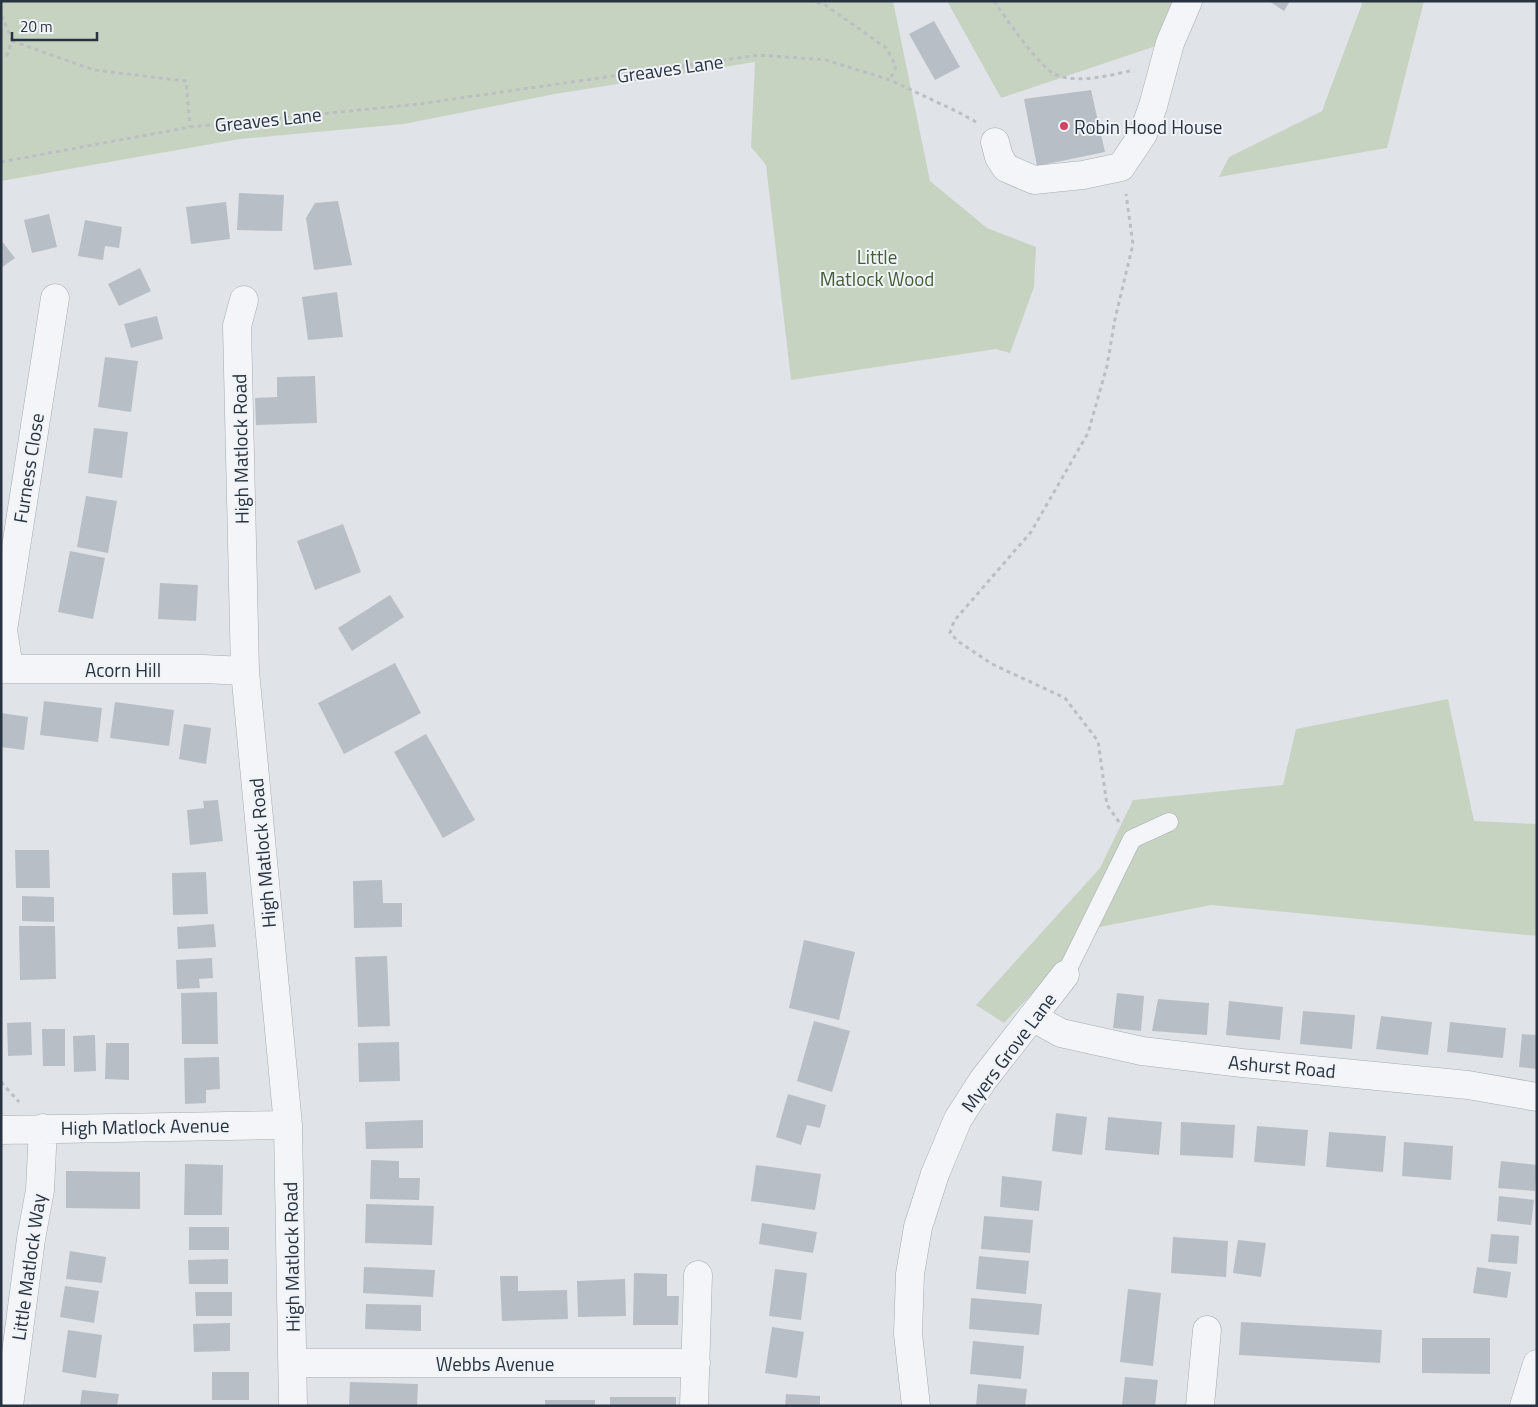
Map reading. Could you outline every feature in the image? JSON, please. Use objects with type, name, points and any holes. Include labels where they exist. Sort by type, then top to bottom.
[{"type":"street","points":[[995,142],[998,157],[1006,168],[1034,180],[1083,175],[1121,166],[1143,134],[1153,106],[1170,43],[1188,1]]},
{"type":"street","name":"Furness Close","points":[[5,669],[3,630],[55,298]]},
{"type":"street","name":"High Matlock Road","points":[[244,300],[238,326],[245,671],[288,1125],[293,1406]]},
{"type":"street","name":"Acorn Hill","points":[[5,669],[245,671]]},
{"type":"street","name":"Myers Grove Lane","points":[[916,1406],[908,1334],[910,1274],[918,1227],[935,1174],[958,1120],[984,1080],[1066,975]]},
{"type":"street","name":"Ashurst Road","points":[[1032,1017],[1061,1033],[1142,1051],[1242,1063],[1468,1085],[1537,1097]]},
{"type":"street","name":"High Matlock Avenue","points":[[1,1130],[288,1125]]},
{"type":"street","name":"Little Matlock Way","points":[[9,1406],[31,1239],[40,1190],[43,1128]]},
{"type":"street","points":[[694,1406],[698,1275]]},
{"type":"street","points":[[1200,1406],[1207,1330]]},
{"type":"street","name":"Webbs Avenue","points":[[293,1363],[696,1363]]},
{"type":"street","points":[[1524,1406],[1537,1364]]},
{"type":"lane","points":[[1132,839],[1169,822]]},
{"type":"lane","name":"Myers Grove Lane","points":[[1066,975],[1132,839]]},
{"type":"path","points":[[809,1],[824,4],[886,48],[896,66],[890,80]]},
{"type":"path","points":[[994,1],[1038,60],[1057,76],[1090,79],[1164,65]]},
{"type":"path","points":[[1,16],[12,41],[7,55],[1,56]]},
{"type":"path","points":[[12,41],[94,70],[186,81],[190,127]]},
{"type":"path","name":"Greaves Lane","points":[[1,162],[190,127],[419,104],[759,55],[826,60],[890,80],[958,112],[981,126],[995,142]]},
{"type":"path","points":[[1121,166],[1130,213],[1133,244],[1114,319],[1107,366],[1088,433],[1031,532],[954,621],[950,633],[959,642],[992,664],[1065,698],[1098,741],[1107,805],[1132,839]]},
{"type":"green space","name":"Little Matlock Wood","points":[[1,1],[893,1],[930,181],[987,228],[1036,247],[1034,287],[1010,353],[996,349],[791,380],[766,165],[751,147],[755,62],[555,94],[404,124],[240,139],[1,181]]},
{"type":"green space","points":[[947,1],[1174,1],[1162,44],[1001,98]]},
{"type":"green space","points":[[1363,1],[1424,1],[1387,148],[1219,177],[1229,157],[1322,111]]},
{"type":"green space","points":[[1448,699],[1474,821],[1537,824],[1537,936],[1211,905],[1095,928],[1004,1023],[976,1005],[1100,868],[1133,800],[1283,785],[1296,729]]},
{"type":"building","points":[[1269,1],[1290,1],[1284,11]]},
{"type":"building","points":[[934,21],[960,67],[935,80],[909,34]]},
{"type":"building","name":"Robin Hood House","points":[[1091,90],[1105,152],[1037,166],[1024,99]]},
{"type":"building","points":[[239,193],[284,195],[282,231],[237,230]]},
{"type":"building","points":[[338,201],[352,265],[314,270],[306,218],[315,203]]},
{"type":"building","points":[[226,202],[230,239],[191,244],[186,207]]},
{"type":"building","points":[[49,214],[57,247],[32,253],[24,220]]},
{"type":"building","points":[[85,220],[122,227],[119,248],[105,246],[103,260],[78,256]]},
{"type":"building","points":[[1,240],[15,258],[1,268]]},
{"type":"building","points":[[140,268],[151,291],[119,306],[108,284]]},
{"type":"building","points":[[337,292],[343,337],[308,340],[302,297]]},
{"type":"building","points":[[157,316],[163,339],[131,348],[124,324]]},
{"type":"building","points":[[105,357],[138,361],[131,412],[98,407]]},
{"type":"building","points":[[315,376],[317,423],[256,425],[255,398],[277,397],[277,377]]},
{"type":"building","points":[[94,428],[128,432],[122,478],[88,473]]},
{"type":"building","points":[[86,496],[117,501],[108,553],[77,547]]},
{"type":"building","points":[[343,524],[361,572],[315,590],[297,541]]},
{"type":"building","points":[[70,551],[105,558],[93,619],[58,612]]},
{"type":"building","points":[[160,583],[198,585],[196,621],[158,619]]},
{"type":"building","points":[[390,595],[404,617],[352,651],[338,628]]},
{"type":"building","points":[[395,663],[421,713],[344,754],[318,703]]},
{"type":"building","points":[[44,701],[102,708],[98,742],[40,735]]},
{"type":"building","points":[[115,702],[174,710],[169,746],[110,738]]},
{"type":"building","points":[[1,713],[28,717],[24,750],[1,747]]},
{"type":"building","points":[[184,724],[211,728],[206,764],[179,759]]},
{"type":"building","points":[[426,734],[475,820],[443,838],[394,752]]},
{"type":"building","points":[[218,800],[223,841],[190,845],[187,810],[204,808],[203,801]]},
{"type":"building","points":[[15,850],[49,850],[50,888],[16,888]]},
{"type":"building","points":[[206,872],[208,914],[173,915],[172,873]]},
{"type":"building","points":[[382,880],[383,903],[402,903],[402,927],[354,928],[353,881]]},
{"type":"building","points":[[22,896],[54,897],[54,922],[22,921]]},
{"type":"building","points":[[214,924],[216,947],[178,949],[177,927]]},
{"type":"building","points":[[19,926],[55,926],[56,979],[20,980]]},
{"type":"building","points":[[804,940],[855,952],[839,1020],[789,1008]]},
{"type":"building","points":[[387,956],[390,1026],[358,1027],[355,957]]},
{"type":"building","points":[[212,958],[213,978],[199,979],[200,988],[177,989],[176,960]]},
{"type":"building","points":[[217,992],[218,1044],[182,1044],[181,993]]},
{"type":"building","points":[[1117,993],[1144,996],[1141,1031],[1113,1028]]},
{"type":"building","points":[[1158,999],[1209,1003],[1207,1035],[1152,1031]]},
{"type":"building","points":[[1229,1001],[1283,1007],[1280,1040],[1226,1035]]},
{"type":"building","points":[[1303,1011],[1355,1015],[1352,1049],[1300,1044]]},
{"type":"building","points":[[1381,1016],[1432,1022],[1428,1055],[1376,1049]]},
{"type":"building","points":[[814,1021],[850,1031],[832,1092],[797,1081]]},
{"type":"building","points":[[31,1022],[32,1055],[8,1056],[7,1023]]},
{"type":"building","points":[[1450,1022],[1506,1028],[1503,1058],[1447,1052]]},
{"type":"building","points":[[42,1029],[65,1029],[65,1066],[43,1066]]},
{"type":"building","points":[[1522,1034],[1537,1035],[1537,1069],[1519,1067]]},
{"type":"building","points":[[95,1035],[96,1071],[74,1072],[73,1036]]},
{"type":"building","points":[[399,1042],[400,1081],[359,1082],[358,1043]]},
{"type":"building","points":[[106,1043],[129,1043],[129,1080],[105,1079]]},
{"type":"building","points":[[219,1057],[220,1089],[206,1090],[206,1103],[185,1104],[184,1058]]},
{"type":"building","points":[[788,1094],[826,1105],[820,1128],[807,1125],[801,1145],[776,1137]]},
{"type":"building","points":[[1056,1113],[1087,1117],[1082,1155],[1052,1151]]},
{"type":"building","points":[[1108,1117],[1162,1122],[1159,1155],[1105,1150]]},
{"type":"building","points":[[423,1120],[423,1148],[366,1149],[365,1122]]},
{"type":"building","points":[[1181,1122],[1235,1125],[1233,1158],[1180,1155]]},
{"type":"building","points":[[1257,1126],[1308,1130],[1305,1166],[1254,1162]]},
{"type":"building","points":[[1329,1132],[1386,1136],[1383,1172],[1326,1167]]},
{"type":"building","points":[[1404,1142],[1453,1146],[1451,1180],[1402,1176]]},
{"type":"building","points":[[371,1160],[399,1161],[399,1178],[420,1178],[419,1200],[370,1199]]},
{"type":"building","points":[[1501,1161],[1537,1165],[1535,1191],[1498,1188]]},
{"type":"building","points":[[185,1164],[223,1165],[222,1215],[184,1215]]},
{"type":"building","points":[[756,1165],[821,1174],[815,1210],[751,1201]]},
{"type":"building","points":[[66,1171],[140,1172],[140,1209],[66,1208]]},
{"type":"building","points":[[1002,1176],[1042,1181],[1039,1211],[1000,1207]]},
{"type":"building","points":[[1499,1196],[1534,1200],[1531,1225],[1497,1221]]},
{"type":"building","points":[[366,1204],[434,1206],[432,1245],[365,1243]]},
{"type":"building","points":[[984,1216],[1033,1220],[1030,1253],[981,1249]]},
{"type":"building","points":[[762,1223],[817,1232],[813,1253],[759,1244]]},
{"type":"building","points":[[189,1227],[229,1227],[229,1250],[189,1250]]},
{"type":"building","points":[[1491,1234],[1519,1236],[1517,1264],[1488,1262]]},
{"type":"building","points":[[1173,1237],[1228,1241],[1226,1277],[1171,1273]]},
{"type":"building","points":[[1238,1240],[1266,1243],[1261,1277],[1233,1273]]},
{"type":"building","points":[[70,1251],[106,1257],[102,1283],[66,1279]]},
{"type":"building","points":[[979,1256],[1029,1261],[1026,1294],[976,1289]]},
{"type":"building","points":[[228,1259],[228,1284],[189,1284],[188,1260]]},
{"type":"building","points":[[364,1267],[435,1270],[433,1297],[363,1293]]},
{"type":"building","points":[[1477,1267],[1511,1272],[1507,1298],[1473,1293]]},
{"type":"building","points":[[775,1269],[807,1273],[801,1320],[769,1316]]},
{"type":"building","points":[[634,1273],[667,1274],[667,1296],[679,1296],[678,1325],[633,1325]]},
{"type":"building","points":[[500,1276],[518,1276],[518,1291],[567,1290],[568,1319],[502,1321]]},
{"type":"building","points":[[625,1279],[626,1316],[578,1317],[577,1281]]},
{"type":"building","points":[[65,1286],[99,1291],[94,1323],[60,1317]]},
{"type":"building","points":[[1128,1289],[1161,1293],[1153,1366],[1120,1362]]},
{"type":"building","points":[[195,1292],[232,1292],[232,1316],[196,1316]]},
{"type":"building","points":[[971,1298],[1042,1304],[1039,1335],[969,1329]]},
{"type":"building","points":[[366,1304],[421,1305],[421,1331],[365,1329]]},
{"type":"building","points":[[1241,1322],[1382,1330],[1380,1363],[1239,1355]]},
{"type":"building","points":[[230,1323],[230,1351],[194,1352],[193,1324]]},
{"type":"building","points":[[772,1327],[804,1332],[797,1378],[765,1373]]},
{"type":"building","points":[[68,1330],[102,1335],[96,1378],[62,1372]]},
{"type":"building","points":[[1422,1338],[1490,1338],[1490,1374],[1422,1373]]},
{"type":"building","points":[[973,1341],[1024,1346],[1021,1379],[970,1374]]},
{"type":"building","points":[[212,1372],[249,1372],[249,1400],[212,1400]]},
{"type":"building","points":[[1125,1377],[1158,1380],[1155,1406],[1122,1406]]},
{"type":"building","points":[[350,1382],[418,1384],[417,1406],[349,1406]]},
{"type":"building","points":[[978,1384],[1027,1389],[1025,1406],[976,1406]]},
{"type":"building","points":[[82,1390],[119,1394],[117,1406],[80,1406]]},
{"type":"building","points":[[786,1394],[820,1396],[820,1406],[785,1406]]},
{"type":"building","points":[[610,1397],[676,1397],[676,1406],[610,1406]]},
{"type":"building","points":[[545,1400],[595,1400],[595,1406],[545,1406]]},
{"type":"place","name":"Robin Hood House","points":[[1064,126]]}]
